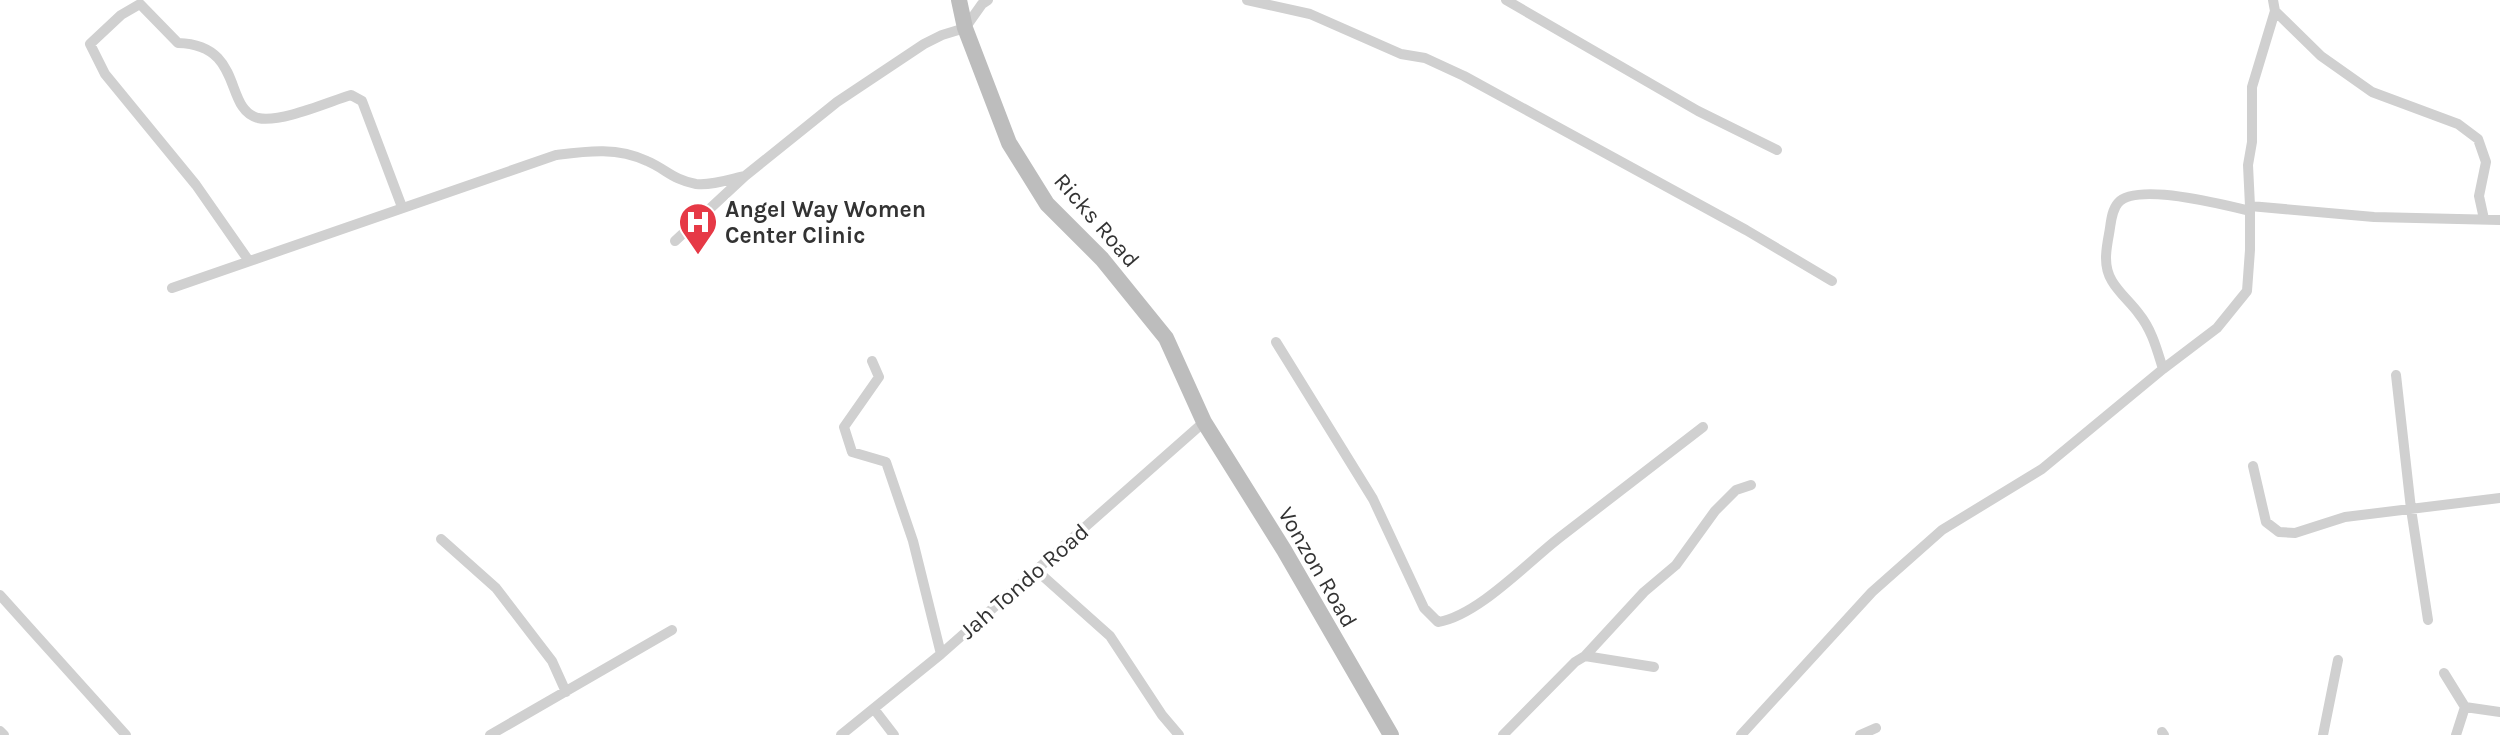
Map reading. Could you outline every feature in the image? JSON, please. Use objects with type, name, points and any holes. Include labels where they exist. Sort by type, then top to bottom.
[{"type":"street","name":"Ricks Road","points":[[959,0],[965,28],[1009,143],[1047,204],[1102,259],[1166,338],[1204,422]]},
{"type":"street","points":[[675,241],[745,176],[837,102],[901,58],[942,35],[965,28],[988,0]]},
{"type":"street","points":[[1247,0],[1310,14],[1401,54],[1424,58],[1464,76],[1746,230],[1832,281]]},
{"type":"street","points":[[1506,0],[1698,111],[1777,150]]},
{"type":"street","points":[[249,261],[196,185],[105,74],[90,44],[121,15],[140,4],[178,43],[197,44],[221,59],[242,106],[256,118],[277,118],[351,94],[362,101],[402,207]]},
{"type":"street","points":[[1741,735],[1872,592],[1942,530],[2042,469],[2217,328],[2247,291],[2252,87],[2274,6]]},
{"type":"street","points":[[2274,6],[2322,56],[2372,92],[2458,124],[2478,139],[2486,162],[2479,197],[2484,219]]},
{"type":"street","points":[[172,288],[556,155],[596,150],[624,152],[649,161],[671,176],[699,184],[745,176]]},
{"type":"street","points":[[2163,369],[2154,339],[2141,317],[2112,282],[2107,269],[2106,253],[2113,214],[2118,203],[2124,198],[2136,195],[2190,197],[2250,208],[2500,220]]},
{"type":"street","points":[[1276,342],[1373,499],[1424,608],[1437,622],[1449,620],[1489,596],[1703,427]]},
{"type":"street","points":[[872,361],[879,377],[844,427],[852,452],[886,461],[913,541],[941,654]]},
{"type":"street","points":[[2396,375],[2411,509],[2428,620]]},
{"type":"street","name":"Jah Tondo Road","points":[[841,735],[941,654],[1204,422]]},
{"type":"street","name":"Vonzon Road","points":[[1204,422],[1284,550],[1391,735]]},
{"type":"street","points":[[2253,466],[2266,522],[2279,532],[2295,533],[2344,517],[2500,498]]},
{"type":"street","points":[[1503,735],[1575,662],[1586,656],[1644,592],[1676,565],[1715,511],[1736,490],[1751,485]]},
{"type":"street","points":[[441,539],[496,587],[552,661],[566,692]]},
{"type":"street","points":[[1037,570],[1110,636],[1162,715],[1179,735]]},
{"type":"street","points":[[0,595],[126,735]]},
{"type":"street","points":[[490,735],[673,631]]},
{"type":"street","points":[[1586,656],[1654,667]]},
{"type":"street","points":[[2323,735],[2338,660]]},
{"type":"street","points":[[2444,673],[2465,707],[2456,735]]},
{"type":"street","points":[[2465,707],[2500,712]]},
{"type":"street","points":[[874,709],[894,735]]},
{"type":"street","points":[[1860,735],[1876,727]]},
{"type":"street","points":[[0,731],[4,735]]},
{"type":"place","name":"Angel Way Women Center Clinic","points":[[698,256]]}]
